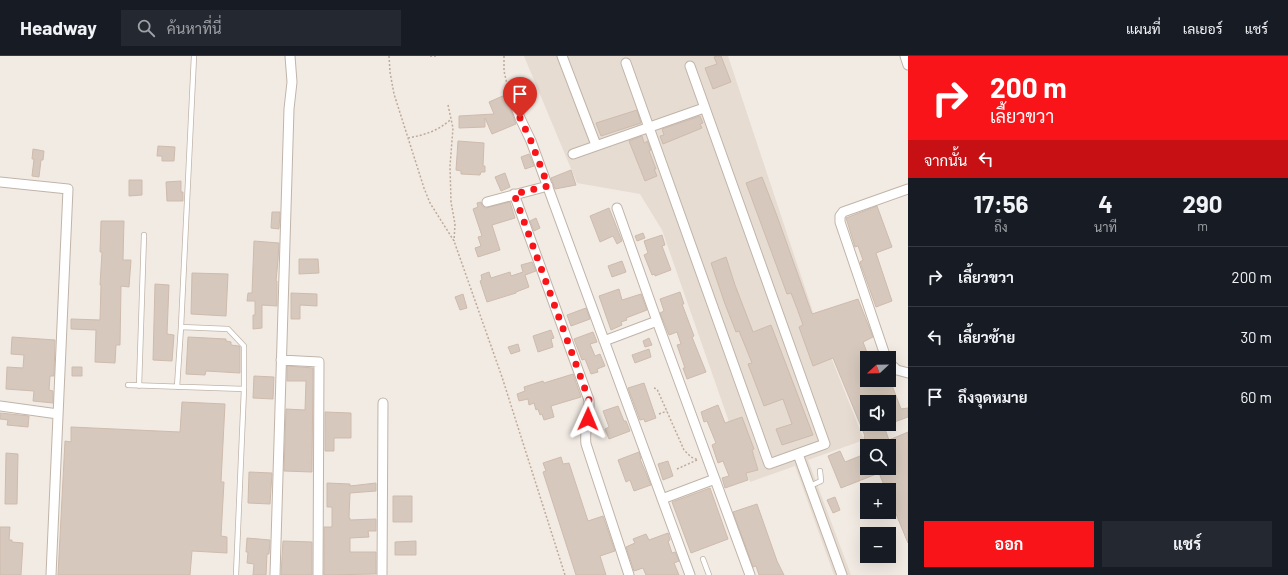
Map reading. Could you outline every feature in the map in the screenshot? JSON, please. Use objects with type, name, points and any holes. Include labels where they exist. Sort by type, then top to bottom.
[{"type":"street","points":[[275,575],[289,117],[292,82],[290,56]]},
{"type":"street","points":[[562,56],[596,145]]},
{"type":"street","points":[[905,56],[908,65]]},
{"type":"street","points":[[626,64],[769,464],[825,444],[690,66]]},
{"type":"street","points":[[510,92],[548,186],[690,575]]},
{"type":"street","points":[[573,154],[704,108]]},
{"type":"street","points":[[0,182],[68,189],[51,575]]},
{"type":"street","points":[[488,202],[548,186]]},
{"type":"street","points":[[884,351],[840,222],[840,216],[843,212],[908,189]]},
{"type":"street","points":[[514,194],[589,400],[590,408],[585,433],[586,444],[629,575]]},
{"type":"street","points":[[617,208],[657,320],[702,458],[715,478],[750,575]]},
{"type":"street","points":[[604,341],[657,320]]},
{"type":"street","points":[[282,360],[319,362],[318,575]]},
{"type":"street","points":[[896,369],[908,373]]},
{"type":"street","points":[[382,575],[383,403]]},
{"type":"street","points":[[0,406],[58,414]]},
{"type":"street","points":[[798,454],[842,575]]},
{"type":"street","points":[[662,499],[715,478]]},
{"type":"lane","points":[[177,386],[182,327],[194,56]]},
{"type":"lane","points":[[139,386],[144,235]]},
{"type":"lane","points":[[182,327],[228,329],[244,346],[244,389],[236,575]]},
{"type":"lane","points":[[128,386],[177,386],[244,389]]},
{"type":"lane","points":[[810,486],[821,481],[820,471]]},
{"type":"lane","points":[[703,559],[709,575]]},
{"type":"path","points":[[389,56],[394,94],[424,188],[430,203],[454,241],[502,377],[565,575]]},
{"type":"path","points":[[430,56],[438,56]]},
{"type":"path","points":[[504,56],[504,71],[510,92]]},
{"type":"path","points":[[448,105],[453,128],[450,166],[451,202],[455,224],[454,241]]},
{"type":"path","points":[[408,138],[435,130],[444,125],[450,119]]},
{"type":"path","points":[[654,388],[657,389],[684,450],[691,457],[702,458]]},
{"type":"path","points":[[659,414],[667,411]]},
{"type":"path","points":[[677,469],[702,458]]},
{"type":"shaded area","points":[[524,56],[728,56],[813,312],[864,439],[860,439],[860,441],[808,460],[851,575],[834,575],[795,466],[750,482],[662,230],[640,194],[577,183]]},
{"type":"building","points":[[721,56],[731,82],[713,89],[705,68],[717,64],[714,57]]},
{"type":"building","points":[[505,95],[516,124],[492,134],[485,118],[485,127],[459,128],[459,116],[494,114],[489,102]]},
{"type":"building","points":[[637,110],[641,123],[601,136],[596,123]]},
{"type":"building","points":[[700,116],[703,123],[700,124],[702,128],[663,144],[660,136],[664,135],[662,129]]},
{"type":"building","points":[[642,136],[644,143],[648,141],[651,150],[649,151],[657,176],[645,181],[629,141]]},
{"type":"building","points":[[458,141],[484,143],[483,166],[485,166],[485,172],[481,172],[480,175],[461,174],[461,171],[456,170]]},
{"type":"building","points":[[158,146],[175,147],[174,161],[162,161],[162,156],[157,156]]},
{"type":"building","points":[[33,149],[44,151],[43,160],[41,160],[39,177],[32,176],[34,159],[32,159]]},
{"type":"building","points":[[529,154],[534,166],[525,169],[521,157]]},
{"type":"building","points":[[571,170],[576,185],[555,189],[551,178]]},
{"type":"building","points":[[505,173],[510,187],[501,191],[495,177]]},
{"type":"building","points":[[762,177],[812,314],[858,299],[873,337],[863,342],[866,351],[860,351],[860,387],[893,387],[896,395],[860,395],[860,424],[833,358],[813,366],[799,327],[803,325],[798,311],[791,293],[787,294],[746,183]]},
{"type":"building","points":[[129,180],[142,180],[142,195],[129,196]]},
{"type":"building","points":[[181,181],[183,201],[167,201],[166,182]]},
{"type":"building","points":[[481,202],[482,206],[486,208],[510,202],[515,218],[492,225],[500,250],[478,257],[475,248],[481,246],[478,237],[482,236],[473,209],[478,207],[477,203]]},
{"type":"building","points":[[877,206],[892,247],[876,253],[892,301],[876,307],[860,262],[863,260],[858,246],[855,247],[846,218]]},
{"type":"building","points":[[609,208],[622,241],[617,244],[613,236],[600,242],[590,216]]},
{"type":"building","points":[[272,212],[280,212],[279,229],[271,228]]},
{"type":"building","points":[[536,218],[540,228],[534,231],[530,221]]},
{"type":"building","points":[[101,221],[124,221],[123,260],[131,260],[129,287],[121,286],[120,345],[116,345],[115,363],[95,362],[96,330],[71,329],[71,319],[100,320],[102,252],[100,252]]},
{"type":"building","points":[[643,233],[645,238],[637,241],[635,236]]},
{"type":"building","points":[[662,235],[665,245],[662,246],[671,270],[655,276],[655,274],[652,275],[644,255],[648,253],[644,241]]},
{"type":"building","points":[[254,241],[279,243],[276,281],[277,306],[262,305],[262,328],[253,329],[255,301],[247,301],[248,293],[252,293]]},
{"type":"building","points":[[726,257],[753,332],[771,325],[813,435],[782,445],[776,429],[792,424],[783,399],[764,406],[748,364],[752,363],[739,331],[736,332],[711,263]]},
{"type":"building","points":[[299,259],[318,259],[319,273],[299,274]]},
{"type":"building","points":[[622,261],[626,272],[612,277],[608,266]]},
{"type":"building","points":[[532,262],[536,271],[525,275],[529,287],[516,293],[487,302],[480,281],[482,280],[481,275],[489,272],[491,278],[510,272],[511,276],[523,272],[521,265]]},
{"type":"building","points":[[192,273],[228,274],[226,316],[191,314]]},
{"type":"building","points":[[155,284],[169,285],[167,334],[174,335],[172,361],[153,360]]},
{"type":"building","points":[[619,289],[622,300],[641,294],[647,310],[626,318],[627,320],[621,322],[622,325],[611,330],[599,296]]},
{"type":"building","points":[[680,292],[684,304],[682,304],[694,336],[692,337],[706,372],[687,379],[677,345],[681,344],[677,332],[669,335],[660,313],[664,311],[660,299]]},
{"type":"building","points":[[291,293],[317,294],[317,306],[300,305],[300,319],[291,319]]},
{"type":"building","points":[[463,294],[467,308],[460,310],[455,297]]},
{"type":"building","points":[[586,308],[590,319],[571,326],[567,315]]},
{"type":"building","points":[[551,330],[554,338],[551,339],[553,347],[538,352],[533,336]]},
{"type":"building","points":[[593,332],[597,342],[590,344],[595,356],[600,354],[605,366],[597,369],[598,372],[591,374],[585,359],[582,360],[574,339]]},
{"type":"building","points":[[12,337],[55,340],[54,376],[50,376],[49,390],[53,391],[53,403],[33,401],[34,391],[6,389],[7,367],[23,368],[24,355],[11,354]]},
{"type":"building","points":[[188,337],[226,339],[226,341],[231,342],[231,345],[239,346],[240,373],[206,371],[205,375],[186,374]]},
{"type":"building","points":[[649,338],[652,345],[645,347],[643,341]]},
{"type":"building","points":[[518,344],[520,351],[511,354],[508,347]]},
{"type":"building","points":[[649,349],[651,357],[635,363],[632,355]]},
{"type":"building","points":[[287,366],[313,368],[312,472],[284,471],[286,409],[305,410],[306,381],[287,381]]},
{"type":"building","points":[[72,367],[82,367],[82,376],[72,376]]},
{"type":"building","points":[[573,374],[581,397],[551,406],[554,417],[544,420],[538,409],[536,410],[534,403],[529,405],[528,399],[519,401],[517,394],[525,391],[524,387],[543,381],[544,383]]},
{"type":"building","points":[[254,376],[274,377],[273,399],[253,398]]},
{"type":"building","points":[[644,383],[656,418],[645,422],[644,419],[640,420],[628,388]]},
{"type":"building","points":[[896,396],[901,409],[908,408],[908,417],[896,421]]},
{"type":"building","points":[[182,402],[225,404],[221,482],[224,482],[221,536],[227,537],[227,553],[192,551],[190,575],[58,575],[65,441],[71,442],[71,427],[180,432]]},
{"type":"building","points":[[718,405],[725,423],[742,417],[754,449],[752,450],[758,470],[746,473],[748,480],[725,488],[722,478],[729,476],[723,461],[718,463],[712,445],[716,443],[707,421],[704,422],[701,412]]},
{"type":"building","points":[[618,406],[630,431],[609,439],[605,429],[609,427],[603,411]]},
{"type":"building","points":[[325,412],[351,413],[351,438],[334,438],[334,451],[325,451]]},
{"type":"building","points":[[0,413],[29,416],[28,427],[7,425],[8,420],[0,419]]},
{"type":"building","points":[[863,431],[886,431],[889,439],[865,439]]},
{"type":"building","points":[[908,432],[908,543],[896,514],[896,483],[883,483],[880,475],[896,475],[896,439],[891,439]]},
{"type":"building","points":[[840,451],[845,462],[860,456],[860,475],[874,475],[841,488],[828,456]]},
{"type":"building","points":[[639,452],[640,459],[651,485],[634,491],[630,480],[626,482],[618,460]]},
{"type":"building","points":[[6,453],[18,454],[17,504],[5,504]]},
{"type":"building","points":[[561,457],[563,464],[569,463],[588,521],[603,516],[615,551],[600,556],[606,575],[576,575],[543,472],[546,471],[543,463]]},
{"type":"building","points":[[668,461],[673,476],[663,480],[658,464]]},
{"type":"building","points":[[249,472],[272,473],[270,504],[248,503]]},
{"type":"building","points":[[327,483],[350,484],[350,486],[376,483],[376,491],[350,493],[349,518],[350,520],[376,519],[376,531],[368,531],[369,537],[350,538],[350,552],[376,552],[376,574],[324,575],[324,527],[332,527],[332,507],[327,507]]},
{"type":"building","points":[[710,488],[728,539],[691,553],[672,502]]},
{"type":"building","points":[[393,496],[412,496],[412,522],[393,522]]},
{"type":"building","points":[[835,497],[840,510],[833,513],[827,500]]},
{"type":"building","points":[[757,504],[777,561],[784,575],[759,575],[756,566],[753,567],[733,512]]},
{"type":"building","points":[[0,527],[10,527],[9,540],[12,540],[12,542],[23,543],[21,575],[0,575]]},
{"type":"building","points":[[668,533],[670,540],[668,541],[672,553],[675,552],[679,561],[674,563],[679,575],[646,575],[643,568],[634,571],[626,547],[635,543],[633,539],[646,534],[649,540]]},
{"type":"building","points":[[247,538],[270,540],[269,554],[267,554],[266,575],[253,575],[254,564],[247,563]]},
{"type":"building","points":[[283,541],[312,542],[312,575],[281,575]]},
{"type":"building","points":[[416,541],[416,555],[395,555],[395,542]]},
{"type":"route","points":[[520,118],[531,141],[548,186],[514,194],[589,400],[590,408],[588,419]]}]
